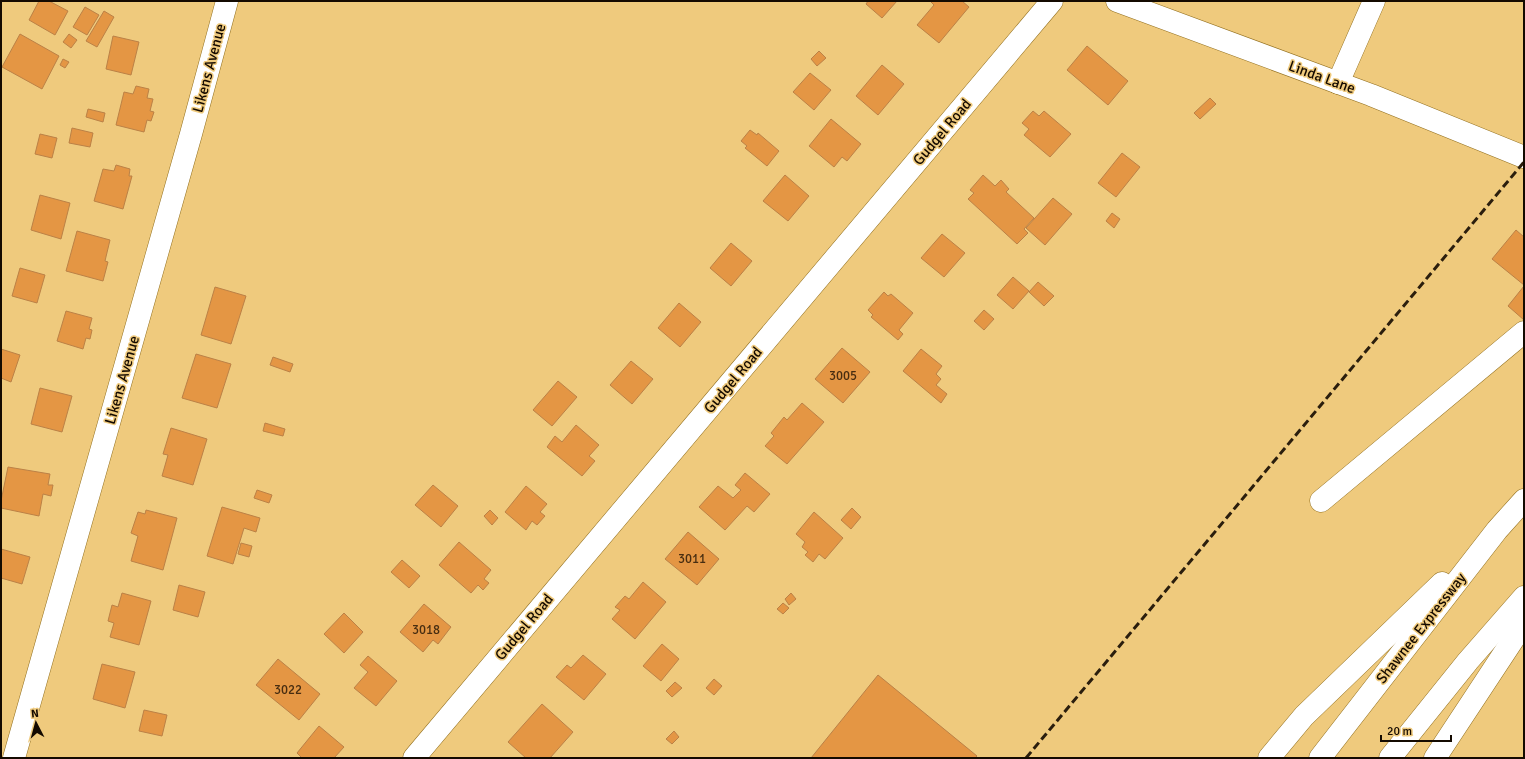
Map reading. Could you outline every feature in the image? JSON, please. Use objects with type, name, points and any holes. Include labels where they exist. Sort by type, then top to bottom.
[{"type":"main road","name":"Likens Avenue","points":[[14,758],[191,134],[227,1]]},
{"type":"main road","name":"Gudgel Road","points":[[414,758],[1052,1]]},
{"type":"main road","name":"Linda Lane","points":[[1117,1],[1338,83],[1524,157]]},
{"type":"main road","points":[[1338,83],[1374,1]]},
{"type":"main road","points":[[1321,501],[1524,332]]},
{"type":"main road","name":"Shawnee Expressway","points":[[1320,758],[1497,530],[1524,500]]},
{"type":"main road","points":[[1269,758],[1304,716],[1497,530]]},
{"type":"main road","points":[[1390,758],[1468,661],[1524,597]]},
{"type":"main road","points":[[1435,758],[1524,623]]},
{"type":"building","points":[[39,1],[49,1],[68,11],[55,35],[29,20]]},
{"type":"building","points":[[868,1],[897,1],[882,18],[866,4]]},
{"type":"building","points":[[930,1],[962,1],[969,7],[939,43],[917,25],[934,5]]},
{"type":"building","points":[[85,7],[99,15],[87,35],[73,27]]},
{"type":"building","points":[[104,11],[114,17],[97,47],[86,41]]},
{"type":"building","points":[[20,34],[59,56],[42,89],[2,67]]},
{"type":"building","points":[[69,34],[77,40],[71,48],[63,42]]},
{"type":"building","points":[[113,36],[139,42],[131,75],[106,69]]},
{"type":"building","points":[[1087,46],[1128,81],[1108,105],[1067,70]]},
{"type":"building","points":[[819,51],[826,58],[817,66],[811,59]]},
{"type":"building","points":[[63,59],[69,62],[65,68],[60,65]]},
{"type":"building","points":[[882,65],[904,84],[878,115],[856,96]]},
{"type":"building","points":[[810,73],[831,90],[814,110],[793,92]]},
{"type":"building","points":[[136,86],[149,89],[147,98],[153,99],[150,111],[154,112],[151,121],[147,120],[144,132],[116,125],[124,92],[133,94]]},
{"type":"building","points":[[1210,98],[1216,104],[1200,119],[1194,113]]},
{"type":"building","points":[[88,109],[105,113],[103,122],[86,117]]},
{"type":"building","points":[[1033,111],[1039,116],[1044,111],[1071,134],[1050,157],[1024,135],[1029,129],[1022,123]]},
{"type":"building","points":[[831,119],[861,144],[847,161],[842,157],[834,167],[809,146]]},
{"type":"building","points":[[72,128],[93,133],[90,147],[69,143]]},
{"type":"building","points":[[750,130],[757,135],[758,133],[779,151],[767,166],[745,148],[747,146],[741,141]]},
{"type":"building","points":[[40,134],[57,138],[52,158],[35,154]]},
{"type":"building","points":[[1122,153],[1140,167],[1116,197],[1098,183]]},
{"type":"building","points":[[116,165],[130,169],[129,176],[132,176],[123,209],[94,201],[103,169],[114,171]]},
{"type":"building","points":[[785,175],[809,196],[788,221],[763,201]]},
{"type":"building","points":[[983,175],[995,186],[1001,180],[1009,189],[1006,192],[1034,218],[1024,229],[1028,233],[1017,244],[968,199],[974,193],[970,190]]},
{"type":"building","points":[[40,195],[70,203],[61,239],[31,230]]},
{"type":"building","points":[[1053,198],[1072,214],[1045,245],[1026,228]]},
{"type":"building","points":[[1112,213],[1120,219],[1114,228],[1106,221]]},
{"type":"building","points":[[1516,230],[1524,237],[1524,285],[1492,259]]},
{"type":"building","points":[[77,231],[110,240],[105,261],[108,262],[103,281],[66,271]]},
{"type":"building","points":[[942,234],[965,253],[944,277],[921,258]]},
{"type":"building","points":[[731,243],[752,261],[731,286],[710,268]]},
{"type":"building","points":[[20,268],[45,275],[37,303],[12,296]]},
{"type":"building","points":[[1013,277],[1029,291],[1013,309],[997,295]]},
{"type":"building","points":[[1038,282],[1054,296],[1044,306],[1029,292]]},
{"type":"building","points":[[1524,286],[1524,320],[1508,306]]},
{"type":"building","points":[[215,287],[246,296],[231,344],[201,335]]},
{"type":"building","points":[[884,292],[888,296],[891,294],[913,313],[899,330],[903,334],[898,340],[871,317],[873,315],[868,310]]},
{"type":"building","points":[[679,303],[701,322],[680,347],[658,328]]},
{"type":"building","points":[[984,310],[994,319],[984,330],[974,321]]},
{"type":"building","points":[[66,311],[92,318],[89,329],[92,330],[90,339],[86,338],[83,349],[57,341]]},
{"type":"building","points":[[842,348],[870,372],[843,403],[815,379]]},
{"type":"building","points":[[1,349],[20,355],[11,382],[1,378]]},
{"type":"building","points":[[921,349],[942,366],[936,374],[941,379],[936,385],[947,394],[941,403],[903,371]]},
{"type":"building","points":[[196,354],[231,364],[217,408],[182,398]]},
{"type":"building","points":[[273,357],[293,364],[290,372],[270,365]]},
{"type":"building","points":[[631,361],[653,379],[632,404],[610,385]]},
{"type":"building","points":[[558,381],[577,397],[552,426],[533,410]]},
{"type":"building","points":[[40,388],[72,396],[62,432],[31,424]]},
{"type":"building","points":[[802,403],[824,422],[787,464],[765,446],[774,436],[771,433],[784,417],[787,420]]},
{"type":"building","points":[[265,423],[285,429],[283,436],[263,431]]},
{"type":"building","points":[[576,425],[599,445],[589,456],[595,461],[582,476],[547,447],[555,436],[562,442]]},
{"type":"building","points":[[171,428],[207,439],[193,485],[162,476],[168,455],[163,454]]},
{"type":"building","points":[[8,467],[50,474],[48,485],[53,485],[51,496],[43,494],[39,516],[1,508]]},
{"type":"building","points":[[745,473],[770,494],[754,512],[747,506],[725,530],[699,507],[718,486],[733,498],[741,490],[735,485]]},
{"type":"building","points":[[433,485],[458,506],[441,527],[415,505]]},
{"type":"building","points":[[526,486],[547,504],[540,512],[545,516],[537,525],[532,521],[526,530],[505,512]]},
{"type":"building","points":[[257,490],[272,495],[269,503],[254,498]]},
{"type":"building","points":[[222,507],[260,518],[256,532],[244,528],[233,564],[207,556]]},
{"type":"building","points":[[852,508],[861,517],[851,529],[841,520]]},
{"type":"building","points":[[146,510],[177,518],[163,570],[131,561],[138,536],[131,533],[138,512],[145,514]]},
{"type":"building","points":[[490,510],[498,518],[492,525],[484,516]]},
{"type":"building","points":[[814,512],[843,538],[825,559],[819,554],[813,562],[805,555],[808,552],[802,547],[805,542],[796,534]]},
{"type":"building","points":[[688,532],[719,559],[697,585],[665,559]]},
{"type":"building","points":[[459,542],[491,570],[484,579],[489,583],[483,590],[478,585],[471,593],[439,565]]},
{"type":"building","points":[[241,543],[252,546],[249,557],[238,554]]},
{"type":"building","points":[[1,549],[30,557],[22,584],[1,578]]},
{"type":"building","points":[[402,560],[420,576],[409,588],[391,572]]},
{"type":"building","points":[[643,582],[666,602],[635,639],[612,619],[620,610],[615,607],[625,596],[629,599]]},
{"type":"building","points":[[179,585],[205,592],[198,617],[173,610]]},
{"type":"building","points":[[122,593],[151,601],[139,645],[110,637],[114,623],[108,621],[112,605],[118,607]]},
{"type":"building","points":[[791,593],[796,599],[789,605],[785,599]]},
{"type":"building","points":[[783,603],[789,608],[783,614],[777,609]]},
{"type":"building","points":[[424,604],[451,627],[438,644],[433,640],[423,652],[400,632]]},
{"type":"building","points":[[344,613],[363,632],[344,653],[324,634]]},
{"type":"building","points":[[662,644],[679,659],[661,681],[643,666]]},
{"type":"building","points":[[583,655],[606,674],[584,700],[556,677],[567,665],[571,668]]},
{"type":"building","points":[[368,656],[397,681],[376,706],[354,688],[368,672],[360,665]]},
{"type":"building","points":[[278,659],[320,694],[299,720],[256,685]]},
{"type":"building","points":[[102,664],[135,672],[125,708],[93,699]]},
{"type":"building","points":[[878,675],[977,756],[975,758],[811,758]]},
{"type":"building","points":[[714,679],[722,686],[714,695],[706,688]]},
{"type":"building","points":[[675,682],[682,688],[672,697],[666,691]]},
{"type":"building","points":[[542,704],[573,732],[550,758],[526,758],[508,742]]},
{"type":"building","points":[[144,710],[167,715],[162,736],[139,731]]},
{"type":"building","points":[[319,726],[344,747],[334,758],[302,758],[297,753]]},
{"type":"building","points":[[674,731],[679,737],[672,744],[666,739]]},
{"type":"railway","points":[[1026,758],[1524,162]]}]
